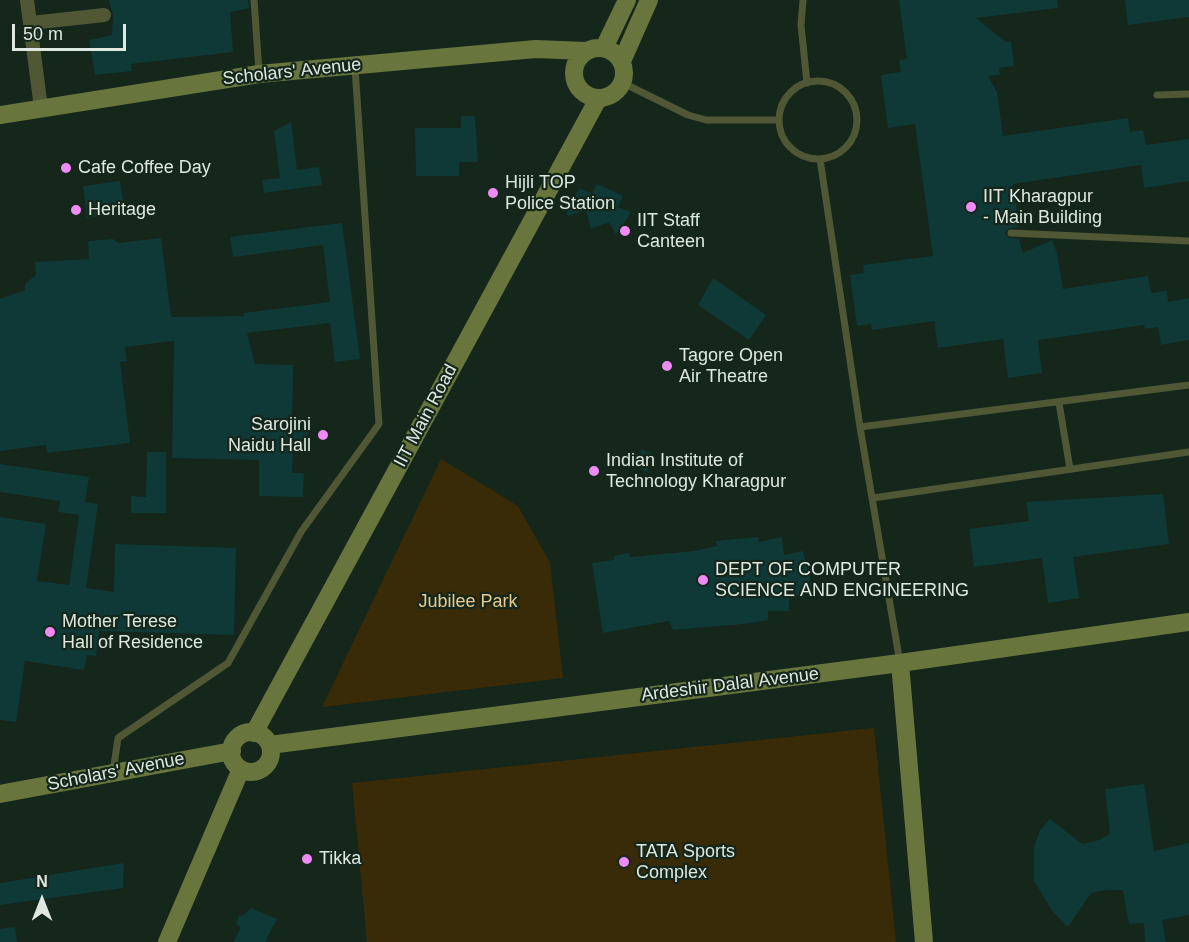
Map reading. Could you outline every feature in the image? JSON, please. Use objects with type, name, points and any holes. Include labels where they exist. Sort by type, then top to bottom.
[{"type":"street","points":[[27,0],[41,108]]},
{"type":"street","points":[[627,0],[595,50],[576,63],[574,79],[583,92],[597,99],[613,94],[623,82],[622,62],[649,0]]},
{"type":"street","points":[[31,23],[104,15]]},
{"type":"street","name":"Scholars' Avenue","points":[[0,115],[259,74],[552,48],[595,50]]},
{"type":"street","points":[[595,50],[617,55],[622,62]]},
{"type":"street","name":"IIT Main Road","points":[[254,733],[597,99]]},
{"type":"street","name":"Ardeshir Dalal Avenue","points":[[270,745],[900,663],[1189,622]]},
{"type":"street","points":[[900,663],[924,942]]},
{"type":"street","points":[[254,733],[263,737],[270,745],[271,757],[264,767],[253,772],[241,769],[234,761],[232,751],[242,735],[254,733]]},
{"type":"street","name":"Scholars' Avenue","points":[[0,794],[232,751]]},
{"type":"street","points":[[167,942],[241,769]]},
{"type":"lane","points":[[254,0],[259,74]]},
{"type":"lane","points":[[803,0],[801,25],[807,83]]},
{"type":"lane","points":[[112,773],[118,738],[228,663],[301,532],[379,424],[354,65]]},
{"type":"lane","points":[[623,82],[688,115],[706,120],[778,120]]},
{"type":"lane","points":[[807,83],[832,84],[852,101],[857,127],[844,150],[819,159],[806,158],[794,152],[780,132],[778,120],[786,97],[795,88],[807,83]]},
{"type":"lane","points":[[1157,94],[1189,94]]},
{"type":"lane","points":[[819,159],[860,427],[900,663]]},
{"type":"lane","points":[[1011,233],[1189,241]]},
{"type":"lane","points":[[860,427],[1189,385]]},
{"type":"lane","points":[[1059,403],[1070,469]]},
{"type":"lane","points":[[873,498],[1189,452]]},
{"type":"green space","name":"Jubilee Park","points":[[441,459],[518,506],[550,563],[563,678],[322,707]]},
{"type":"green space","name":"TATA Sports Complex","points":[[874,728],[896,942],[367,942],[352,783]]},
{"type":"building","points":[[109,0],[248,0],[249,8],[230,12],[233,52],[131,64],[132,71],[95,75],[89,40],[112,35],[113,15]]},
{"type":"building","name":"IIT Kharagpur - Main Building","points":[[899,0],[1057,0],[1058,8],[976,18],[1006,42],[1011,41],[1014,66],[999,68],[1000,75],[988,76],[997,92],[1003,136],[1128,118],[1130,132],[1143,130],[1146,145],[1189,139],[1189,181],[1144,188],[1141,165],[1013,184],[1019,227],[1009,228],[1005,233],[1009,238],[1019,239],[1023,253],[1052,240],[1057,253],[1063,289],[1148,276],[1151,293],[1167,291],[1168,302],[1189,298],[1189,340],[1161,345],[1158,327],[1145,329],[1144,325],[1038,340],[1042,373],[1008,378],[1003,339],[938,348],[934,321],[872,330],[871,324],[857,326],[850,275],[864,273],[863,265],[933,256],[915,124],[888,128],[881,75],[901,72],[899,60],[907,59]]},
{"type":"building","points":[[1125,0],[1189,0],[1189,17],[1128,25]]},
{"type":"building","points":[[461,116],[475,116],[478,162],[459,162],[459,176],[416,176],[415,128],[461,128]]},
{"type":"building","points":[[291,122],[297,170],[319,167],[322,185],[264,193],[262,180],[280,178],[274,131]]},
{"type":"building","points":[[120,181],[125,213],[87,218],[83,186]]},
{"type":"building","points":[[597,184],[623,196],[618,207],[631,212],[616,235],[609,222],[591,229],[586,210],[568,216],[564,205],[573,200],[580,188],[592,194]]},
{"type":"building","points":[[342,223],[360,359],[335,362],[330,323],[247,333],[255,364],[293,365],[292,421],[310,421],[310,431],[300,446],[293,446],[292,473],[304,473],[303,497],[259,496],[259,460],[172,458],[174,341],[125,347],[127,361],[120,362],[130,443],[47,453],[46,445],[0,451],[0,299],[25,290],[25,284],[36,275],[35,262],[89,259],[88,241],[113,239],[118,243],[161,238],[171,317],[244,316],[244,313],[330,302],[323,245],[233,257],[230,237]]},
{"type":"building","points":[[713,278],[766,315],[749,340],[698,305]]},
{"type":"building","points":[[642,449],[656,456],[647,472],[633,464]]},
{"type":"building","points":[[147,452],[166,452],[166,513],[131,513],[131,496],[146,497]]},
{"type":"building","points":[[0,464],[89,477],[85,502],[98,504],[86,588],[114,592],[115,544],[236,548],[234,635],[99,631],[96,656],[87,655],[84,670],[25,661],[16,722],[0,720],[0,517],[46,524],[37,581],[69,585],[79,515],[58,512],[60,501],[0,492]]},
{"type":"building","points":[[1163,494],[1169,544],[1073,557],[1079,598],[1048,603],[1042,558],[974,567],[969,529],[1029,521],[1026,502]]},
{"type":"building","name":"DEPT OF COMPUTER SCIENCE AND ENGINEERING","points":[[758,537],[759,542],[782,537],[784,555],[803,551],[813,591],[789,598],[789,611],[768,611],[768,620],[744,624],[673,630],[669,621],[603,633],[592,563],[614,560],[614,556],[629,553],[630,557],[694,551],[717,546],[716,541]]},
{"type":"building","points":[[1144,784],[1154,851],[1189,843],[1189,915],[1162,920],[1166,942],[1145,942],[1144,923],[1129,924],[1123,890],[1107,890],[1091,893],[1068,927],[1053,912],[1034,881],[1034,847],[1040,830],[1050,819],[1082,844],[1099,840],[1110,834],[1105,789]]},
{"type":"building","points":[[124,863],[123,888],[0,905],[0,883]]},
{"type":"building","points":[[251,908],[277,919],[265,942],[233,942],[241,928],[236,924],[239,916],[244,915]]},
{"type":"building","points":[[15,927],[17,942],[0,942],[0,929]]},
{"type":"place","name":"Cafe Coffee Day","points":[[66,168]]},
{"type":"place","name":"Hijli TOP Police Station","points":[[493,193]]},
{"type":"place","name":"IIT Kharagpur - Main Building","points":[[971,207]]},
{"type":"place","name":"Heritage","points":[[76,210]]},
{"type":"place","name":"IIT Staff Canteen","points":[[625,231]]},
{"type":"place","name":"Tagore Open Air Theatre","points":[[667,366]]},
{"type":"place","name":"Sarojini Naidu Hall","points":[[323,435]]},
{"type":"place","name":"Indian Institute of Technology Kharagpur","points":[[594,471]]},
{"type":"place","name":"DEPT OF COMPUTER SCIENCE AND ENGINEERING","points":[[703,580]]},
{"type":"place","name":"Mother Terese Hall of Residence","points":[[50,632]]},
{"type":"place","name":"Tikka","points":[[307,859]]},
{"type":"place","name":"TATA Sports Complex","points":[[624,862]]}]
